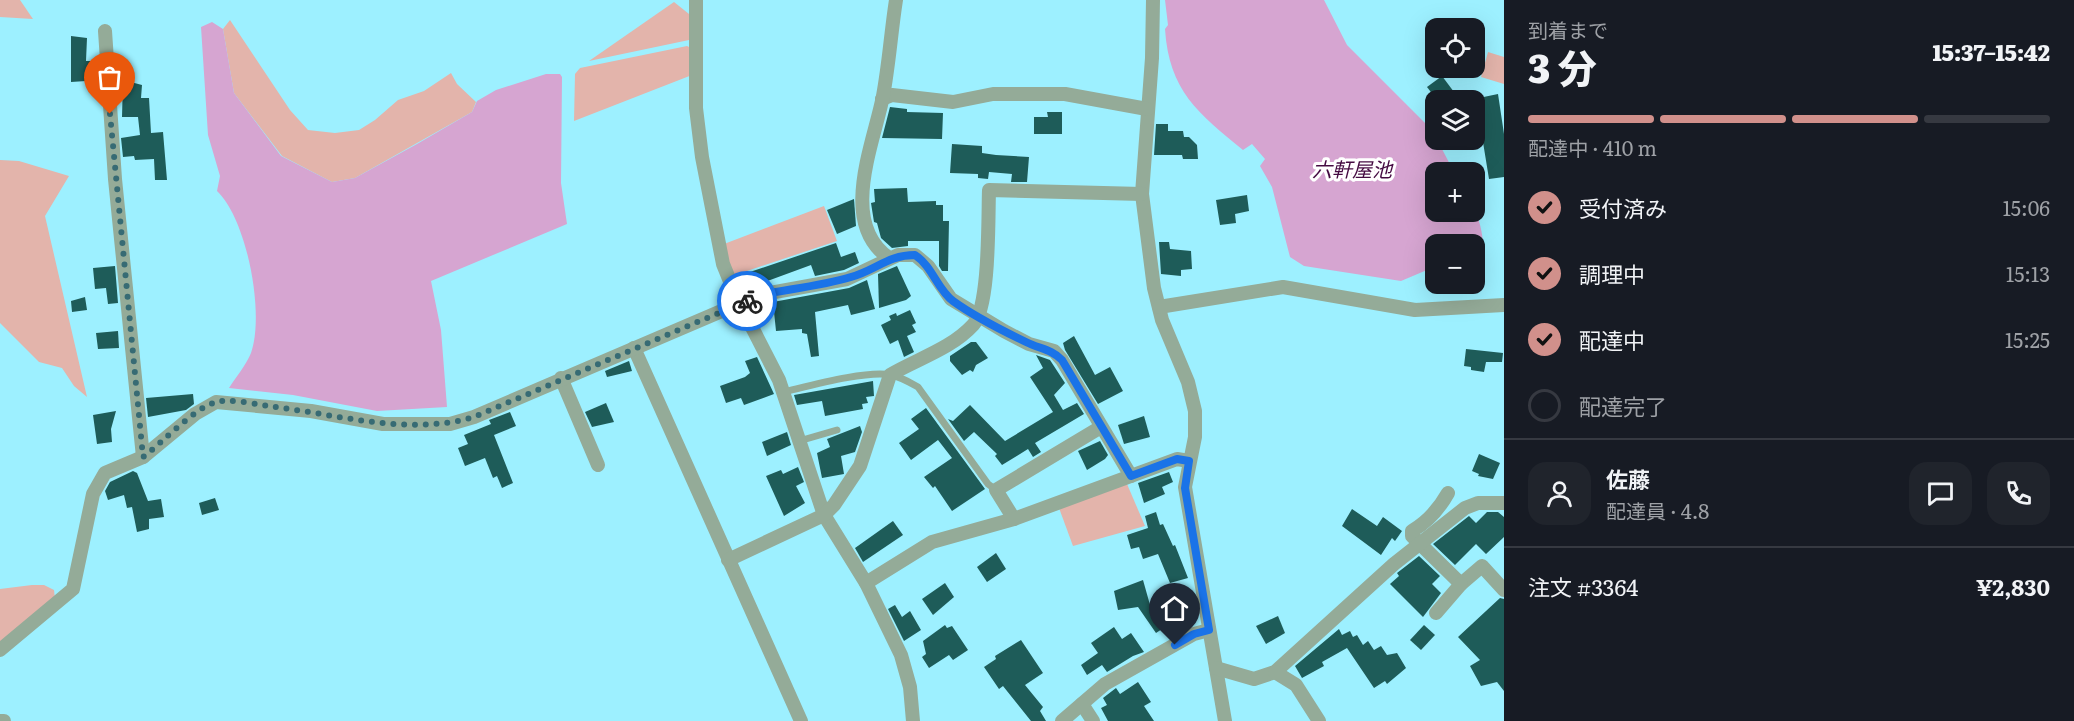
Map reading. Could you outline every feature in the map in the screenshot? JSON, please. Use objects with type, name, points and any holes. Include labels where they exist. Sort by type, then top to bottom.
[{"type":"street","points":[[696,0],[696,108],[702,157],[723,264],[741,304],[771,359],[824,515],[866,583],[901,655],[910,687],[913,721]]},
{"type":"street","points":[[889,258],[876,249],[869,240],[862,199],[863,181],[882,99],[896,0]]},
{"type":"street","points":[[1153,0],[1152,58],[1142,194],[1159,307],[1188,382],[1195,411],[1194,437],[1185,488],[1225,721]]},
{"type":"street","points":[[105,31],[115,179],[143,457]]},
{"type":"street","points":[[882,99],[892,95],[953,102],[993,94],[1065,94],[1147,110]]},
{"type":"street","points":[[728,560],[824,515],[861,466],[890,375],[949,345],[973,325],[983,308],[989,190],[1142,194]]},
{"type":"street","points":[[0,650],[73,589],[93,494],[105,473],[143,457],[195,414],[216,402],[301,410],[383,424],[450,424],[474,417],[759,295],[847,279],[862,274],[889,258],[915,255],[928,266],[951,299],[1029,344],[1054,351],[1062,360],[1131,476]]},
{"type":"street","points":[[1159,307],[1283,287],[1415,310],[1504,305]]},
{"type":"street","points":[[634,348],[801,721]]},
{"type":"street","points":[[561,378],[598,465]]},
{"type":"street","points":[[1014,519],[996,490],[1101,428]]},
{"type":"street","points":[[866,583],[932,542],[1014,519],[1177,459],[1189,461]]},
{"type":"street","points":[[1448,493],[1438,509],[1412,531],[1412,536],[1461,584]]},
{"type":"street","points":[[1216,668],[1254,679],[1275,672],[1418,544],[1465,508],[1478,503],[1504,503]]},
{"type":"street","points":[[1436,613],[1461,584],[1482,566],[1504,590]]},
{"type":"street","points":[[1062,721],[1105,684],[1194,634],[1209,630]]},
{"type":"street","points":[[1275,672],[1296,685],[1319,721]]},
{"type":"street","points":[[1082,704],[1093,721]]},
{"type":"lane","points":[[783,392],[890,375],[918,387],[988,484],[996,490]]},
{"type":"lane","points":[[799,441],[837,430]]},
{"type":"shaded area","points":[[0,0],[20,0],[33,19],[0,17]]},
{"type":"shaded area","points":[[674,2],[694,18],[693,35],[689,40],[589,61]]},
{"type":"shaded area","points":[[230,20],[290,110],[308,130],[335,133],[359,130],[375,120],[398,100],[424,91],[451,73],[457,84],[476,102],[472,112],[355,178],[332,182],[282,156],[234,93],[223,29]]},
{"type":"shaded area","points":[[687,46],[691,48],[692,75],[574,121],[575,74],[580,68]]},
{"type":"shaded area","points":[[1488,52],[1504,57],[1504,84],[1484,78]]},
{"type":"shaded area","points":[[0,160],[19,161],[69,176],[45,216],[87,397],[74,386],[62,368],[39,362],[0,323]]},
{"type":"shaded area","points":[[824,206],[837,241],[732,276],[724,244]]},
{"type":"shaded area","points":[[1127,484],[1145,526],[1073,546],[1059,508]]},
{"type":"shaded area","points":[[44,585],[54,590],[55,599],[0,642],[0,589]]},
{"type":"water","name":"六軒屋池","points":[[1165,0],[1324,0],[1347,45],[1425,123],[1425,150],[1442,150],[1449,162],[1425,162],[1425,222],[1479,222],[1481,234],[1425,234],[1425,271],[1401,281],[1304,266],[1290,257],[1272,187],[1260,166],[1265,159],[1252,144],[1243,150],[1212,124],[1189,99],[1173,69],[1165,29],[1168,25]]},
{"type":"water","points":[[212,22],[223,29],[234,93],[281,156],[332,182],[355,178],[417,144],[472,112],[477,101],[496,90],[546,74],[560,74],[562,77],[561,183],[567,224],[431,281],[441,330],[447,407],[377,411],[293,395],[229,388],[251,353],[256,315],[251,268],[245,244],[228,204],[217,191],[220,176],[208,135],[201,27]]},
{"type":"building","points":[[71,36],[87,38],[86,61],[92,61],[92,78],[86,81],[71,82]]},
{"type":"building","points":[[1439,78],[1444,78],[1452,90],[1429,90],[1427,87]]},
{"type":"building","points":[[123,80],[142,85],[141,98],[149,98],[151,133],[163,132],[167,180],[155,180],[154,159],[135,160],[134,156],[123,157],[121,138],[140,135],[138,117],[122,117]]},
{"type":"building","points":[[1498,94],[1504,134],[1504,177],[1489,179],[1484,150],[1485,97]]},
{"type":"building","points":[[890,107],[907,109],[907,112],[943,113],[942,139],[882,138]]},
{"type":"building","points":[[1047,112],[1062,112],[1062,134],[1034,134],[1034,117],[1048,117]]},
{"type":"building","points":[[1156,124],[1168,124],[1168,131],[1183,131],[1184,137],[1189,137],[1197,145],[1198,159],[1183,159],[1182,155],[1154,155]]},
{"type":"building","points":[[952,144],[982,146],[982,153],[1029,157],[1027,182],[1011,182],[1012,174],[989,172],[988,179],[978,178],[978,174],[950,173]]},
{"type":"building","points":[[907,188],[908,202],[936,201],[936,205],[943,205],[943,221],[949,221],[948,271],[942,271],[939,266],[939,241],[908,241],[908,246],[892,248],[881,238],[877,223],[874,222],[871,203],[875,202],[874,189]]},
{"type":"building","points":[[1247,195],[1249,211],[1235,214],[1236,223],[1220,225],[1216,200]]},
{"type":"building","points":[[854,199],[856,226],[837,234],[827,210]]},
{"type":"building","points":[[1159,242],[1169,242],[1170,249],[1191,251],[1192,269],[1181,270],[1181,276],[1161,274]]},
{"type":"building","points":[[836,243],[841,257],[855,252],[859,263],[844,270],[815,276],[811,265],[743,290],[738,276]]},
{"type":"building","points":[[115,266],[118,303],[108,304],[106,288],[95,289],[93,268]]},
{"type":"building","points":[[897,266],[911,296],[906,300],[879,308],[878,274]]},
{"type":"building","points":[[867,280],[875,309],[851,315],[848,305],[815,312],[819,356],[811,357],[807,334],[802,333],[802,329],[776,331],[773,302],[849,288]]},
{"type":"building","points":[[85,297],[87,310],[72,312],[71,301]]},
{"type":"building","points":[[910,310],[916,323],[912,325],[916,332],[907,336],[914,352],[904,357],[898,340],[890,344],[881,325],[891,320],[889,316],[896,313],[897,316]]},
{"type":"building","points":[[118,331],[119,348],[98,349],[96,333]]},
{"type":"building","points":[[1074,336],[1095,375],[1110,367],[1123,391],[1098,404],[1065,350],[1063,343]]},
{"type":"building","points":[[971,342],[976,342],[988,358],[976,365],[973,372],[970,370],[962,375],[950,361],[950,356]]},
{"type":"building","points":[[1466,349],[1503,353],[1502,362],[1486,362],[1484,372],[1471,370],[1471,367],[1464,366]]},
{"type":"building","points":[[1036,355],[1050,360],[1065,383],[1054,395],[1063,410],[1077,403],[1084,414],[1035,443],[1041,452],[1033,457],[1028,449],[1002,465],[995,456],[997,454],[974,432],[964,441],[948,419],[953,421],[970,405],[1005,441],[1053,412],[1030,377],[1043,368]]},
{"type":"building","points":[[757,357],[774,394],[744,405],[741,398],[726,403],[720,386],[745,377],[750,373],[745,361]]},
{"type":"building","points":[[629,361],[632,371],[607,377],[605,371]]},
{"type":"building","points":[[873,381],[874,396],[866,397],[868,403],[862,404],[863,409],[825,416],[822,401],[797,405],[794,395]]},
{"type":"building","points":[[193,394],[194,404],[186,410],[148,417],[146,398]]},
{"type":"building","points":[[606,403],[614,422],[592,427],[585,412]]},
{"type":"building","points":[[926,408],[985,489],[952,511],[935,486],[933,488],[924,477],[952,458],[938,440],[911,460],[899,443],[919,429],[911,419]]},
{"type":"building","points":[[116,411],[111,429],[112,442],[97,444],[93,415]]},
{"type":"building","points":[[510,412],[516,426],[494,435],[513,483],[502,488],[497,476],[493,478],[485,458],[465,466],[458,448],[468,444],[464,435],[491,424],[489,420]]},
{"type":"building","points":[[1144,416],[1150,437],[1124,444],[1118,425]]},
{"type":"building","points":[[860,426],[862,432],[855,452],[841,456],[844,474],[822,478],[817,453],[830,447],[827,439]]},
{"type":"building","points":[[787,432],[791,445],[767,456],[762,442]]},
{"type":"building","points":[[1100,441],[1108,455],[1087,470],[1078,451]]},
{"type":"building","points":[[1479,454],[1500,463],[1493,479],[1478,476],[1479,474],[1472,471]]},
{"type":"building","points":[[798,467],[804,482],[796,486],[805,503],[784,516],[766,476],[781,470],[783,474]]},
{"type":"building","points":[[133,471],[137,473],[148,501],[161,499],[164,517],[149,519],[149,529],[137,532],[132,507],[127,508],[124,495],[108,500],[105,491],[110,482]]},
{"type":"building","points":[[1169,472],[1173,482],[1162,487],[1165,494],[1144,503],[1138,483]]},
{"type":"building","points":[[215,498],[219,510],[202,515],[199,503]]},
{"type":"building","points":[[1352,509],[1377,526],[1383,517],[1402,531],[1395,541],[1392,538],[1381,555],[1342,526]]},
{"type":"building","points":[[1156,512],[1160,525],[1163,524],[1173,546],[1175,545],[1188,578],[1170,583],[1158,554],[1143,559],[1139,547],[1131,549],[1127,535],[1148,528],[1145,516]]},
{"type":"building","points":[[1487,512],[1498,512],[1504,517],[1504,537],[1486,554],[1476,544],[1455,565],[1433,544],[1469,516],[1476,523]]},
{"type":"building","points":[[893,521],[903,535],[863,562],[855,548]]},
{"type":"building","points":[[996,553],[1006,569],[987,582],[977,567]]},
{"type":"building","points":[[1419,556],[1440,576],[1432,584],[1441,593],[1423,617],[1390,584],[1399,576],[1397,573]]},
{"type":"building","points":[[1143,580],[1152,612],[1171,599],[1178,610],[1181,608],[1193,625],[1169,638],[1162,629],[1156,633],[1138,607],[1118,610],[1114,591]]},
{"type":"building","points":[[945,583],[954,597],[933,615],[922,599]]},
{"type":"building","points":[[1500,598],[1504,599],[1504,691],[1497,682],[1481,686],[1470,666],[1480,660],[1458,637]]},
{"type":"building","points":[[895,605],[902,617],[910,611],[921,630],[904,641],[888,609]]},
{"type":"building","points":[[1278,616],[1285,633],[1266,644],[1256,626]]},
{"type":"building","points":[[945,625],[947,628],[952,626],[968,650],[953,660],[949,655],[929,668],[922,657],[926,654],[923,641]]},
{"type":"building","points":[[1424,625],[1435,635],[1421,650],[1410,640]]},
{"type":"building","points":[[1114,627],[1122,639],[1131,633],[1144,652],[1107,672],[1102,665],[1087,675],[1081,665],[1098,653],[1091,643]]},
{"type":"building","points":[[1339,629],[1342,635],[1350,631],[1353,637],[1357,635],[1363,645],[1368,641],[1374,650],[1381,646],[1387,655],[1397,653],[1406,668],[1387,684],[1385,681],[1374,688],[1347,648],[1322,662],[1324,666],[1302,678],[1295,666]]},
{"type":"building","points":[[1021,640],[1043,673],[1025,685],[1043,707],[1040,711],[1046,721],[1031,721],[1003,686],[999,689],[984,667],[996,659],[995,656]]},
{"type":"building","points":[[1138,682],[1151,702],[1144,706],[1154,721],[1108,721],[1101,708],[1107,705],[1103,698],[1116,688],[1120,694]]},
{"type":"way so far","points":[[110,114],[143,457],[195,414],[216,402],[310,411],[383,424],[450,424],[474,417],[561,378],[747,301]]},
{"type":"route","points":[[747,301],[759,295],[847,279],[862,274],[889,258],[898,255],[915,255],[928,266],[951,299],[1029,344],[1054,351],[1062,360],[1131,476],[1177,459],[1189,461],[1185,488],[1209,630],[1194,634],[1175,645]]}]
